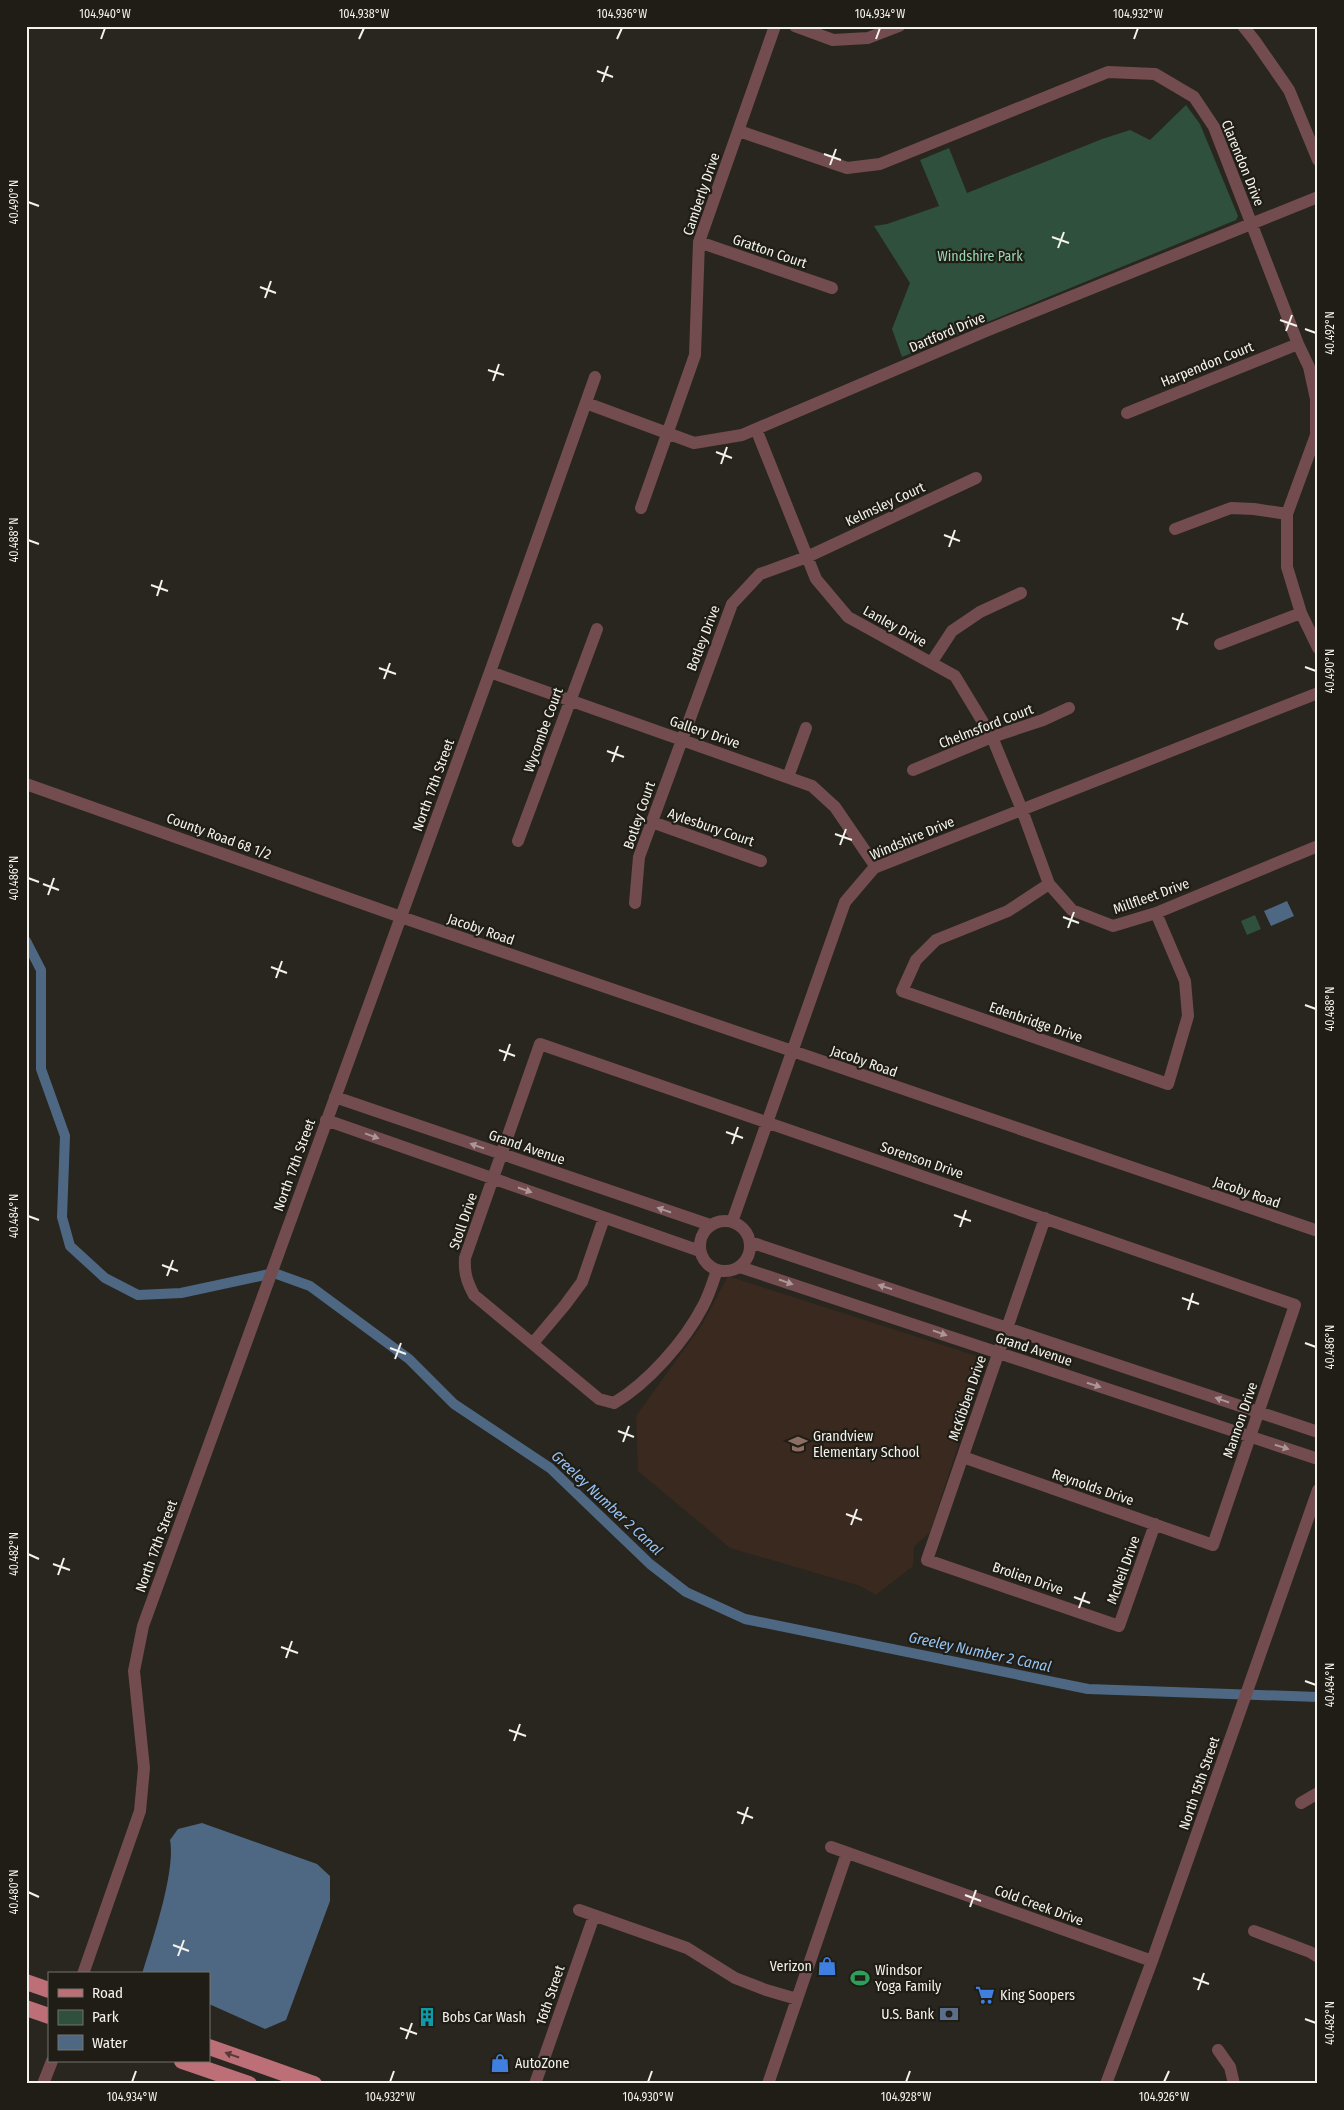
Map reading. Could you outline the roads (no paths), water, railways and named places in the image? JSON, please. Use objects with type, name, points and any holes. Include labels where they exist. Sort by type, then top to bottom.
[{"type":"main road","points":[[26,1982],[48,1990]]},
{"type":"main road","points":[[26,2008],[48,2016]]},
{"type":"main road","points":[[210,2047],[314,2084]]},
{"type":"main road","points":[[185,2062],[249,2084]]},
{"type":"street","name":"Camberly Drive","points":[[641,508],[695,355],[699,242],[775,26]]},
{"type":"street","points":[[795,26],[833,40],[868,38],[899,26]]},
{"type":"street","points":[[1243,26],[1288,90],[1318,160]]},
{"type":"street","name":"Clarendon Drive","points":[[739,131],[848,168],[880,164],[1108,72],[1156,74],[1194,98],[1214,127],[1308,367],[1316,399],[1316,434],[1287,514],[1287,568],[1301,613],[1318,648]]},
{"type":"street","name":"Dartford Drive","points":[[586,403],[694,443],[742,435],[986,331],[1318,197]]},
{"type":"street","name":"Gratton Court","points":[[699,242],[832,288]]},
{"type":"street","name":"Harpendon Court","points":[[1127,413],[1298,344]]},
{"type":"street","name":"North 17th Street","points":[[84,1972],[140,1811],[144,1768],[134,1671],[143,1626],[267,1280],[490,672],[595,377]]},
{"type":"street","name":"Lanley Drive","points":[[756,429],[816,579],[848,617],[955,676],[992,738],[1022,810]]},
{"type":"street","name":"Kelmsley Court","points":[[807,557],[976,478]]},
{"type":"street","points":[[1175,529],[1231,508],[1287,514]]},
{"type":"street","name":"Botley Drive","points":[[681,739],[732,604],[760,574],[807,557]]},
{"type":"street","points":[[931,663],[952,631],[980,612],[1021,594]]},
{"type":"street","points":[[1220,644],[1301,613]]},
{"type":"street","name":"Wycombe Court","points":[[518,841],[597,629]]},
{"type":"street","name":"Gallery Drive","points":[[490,672],[812,786],[835,807],[876,867]]},
{"type":"street","name":"Windshire Drive","points":[[732,1222],[845,902],[876,867],[1318,693]]},
{"type":"street","name":"Chelmsford Court","points":[[913,770],[992,738],[1043,720],[1069,708]]},
{"type":"street","points":[[788,777],[806,728]]},
{"type":"street","name":"Botley Court","points":[[635,903],[639,857],[681,739]]},
{"type":"street","name":"County Road 68 1/2","points":[[26,784],[401,917]]},
{"type":"street","name":"Millfleet Drive","points":[[1022,810],[1050,884],[1072,910],[1113,926],[1156,913],[1318,846]]},
{"type":"street","name":"Aylesbury Court","points":[[652,822],[761,861]]},
{"type":"street","name":"Edenbridge Drive","points":[[1050,884],[1008,911],[936,940],[916,960],[902,991],[1168,1084],[1188,1016],[1185,981],[1156,913]]},
{"type":"street","name":"Jacoby Road","points":[[401,917],[1318,1232]]},
{"type":"street","name":"Sorenson Drive","points":[[540,1044],[1295,1306]]},
{"type":"street","name":"Stoll Drive","points":[[540,1044],[465,1258],[466,1277],[474,1295],[599,1399],[614,1402],[624,1397],[663,1362],[688,1331],[707,1298],[717,1270]]},
{"type":"street","name":"Grand Avenue","points":[[334,1096],[710,1225]]},
{"type":"street","points":[[326,1120],[700,1251]]},
{"type":"street","points":[[533,1343],[582,1282],[604,1218]]},
{"type":"street","name":"McKibben Drive","points":[[927,1560],[1045,1218]]},
{"type":"street","points":[[718,1222],[732,1222],[743,1228],[750,1242],[748,1258],[740,1266],[728,1271],[717,1270],[706,1263],[700,1251],[701,1240],[704,1232],[710,1225],[718,1222]]},
{"type":"street","name":"Grand Avenue","points":[[750,1242],[1318,1432]]},
{"type":"street","name":"Grand Avenue","points":[[740,1266],[1318,1459]]},
{"type":"street","name":"Mannon Drive","points":[[1214,1545],[1295,1306]]},
{"type":"street","name":"Reynolds Drive","points":[[963,1457],[1214,1545]]},
{"type":"street","name":"North 15th Street","points":[[1106,2084],[1152,1961],[1318,1490]]},
{"type":"street","name":"McNeil Drive","points":[[1119,1626],[1155,1524]]},
{"type":"street","name":"Brolien Drive","points":[[927,1560],[1119,1626]]},
{"type":"street","points":[[1301,1803],[1318,1793]]},
{"type":"street","name":"Cold Creek Drive","points":[[832,1847],[1152,1961]]},
{"type":"street","points":[[768,2084],[847,1853]]},
{"type":"street","points":[[579,1910],[687,1948],[735,1978],[797,1999]]},
{"type":"street","name":"16th Street","points":[[535,2084],[594,1916]]},
{"type":"street","points":[[1254,1931],[1310,1952],[1318,1957]]},
{"type":"street","points":[[1218,2050],[1230,2067],[1234,2084]]},
{"type":"street","points":[[43,2084],[52,2062]]},
{"type":"water","points":[[1287,901],[1294,916],[1271,926],[1264,911]]},
{"type":"water","points":[[202,1823],[317,1864],[330,1876],[330,1901],[286,2020],[265,2029],[210,2004],[210,1972],[143,1972],[157,1925],[170,1869],[170,1840],[178,1829]]},
{"type":"waterway","name":"Greeley Number 2 Canal","points":[[26,941],[41,970],[41,1069],[65,1136],[62,1217],[70,1246],[105,1278],[138,1295],[181,1293],[274,1273],[310,1286],[409,1359],[454,1404],[550,1468],[650,1564],[686,1592],[745,1619],[1088,1689],[1318,1697]]},
{"type":"place","name":"Grandview Elementary School","points":[[798,1444]]},
{"type":"place","name":"Verizon","points":[[827,1966]]},
{"type":"place","name":"Windsor Yoga Family","points":[[860,1978]]},
{"type":"place","name":"King Soopers","points":[[985,1995]]},
{"type":"place","name":"U.S. Bank","points":[[949,2014]]},
{"type":"place","name":"Bobs Car Wash","points":[[427,2017]]},
{"type":"place","name":"AutoZone","points":[[500,2063]]},
{"type":"park label","name":"Windshire Park","points":[[980,256]]}]
